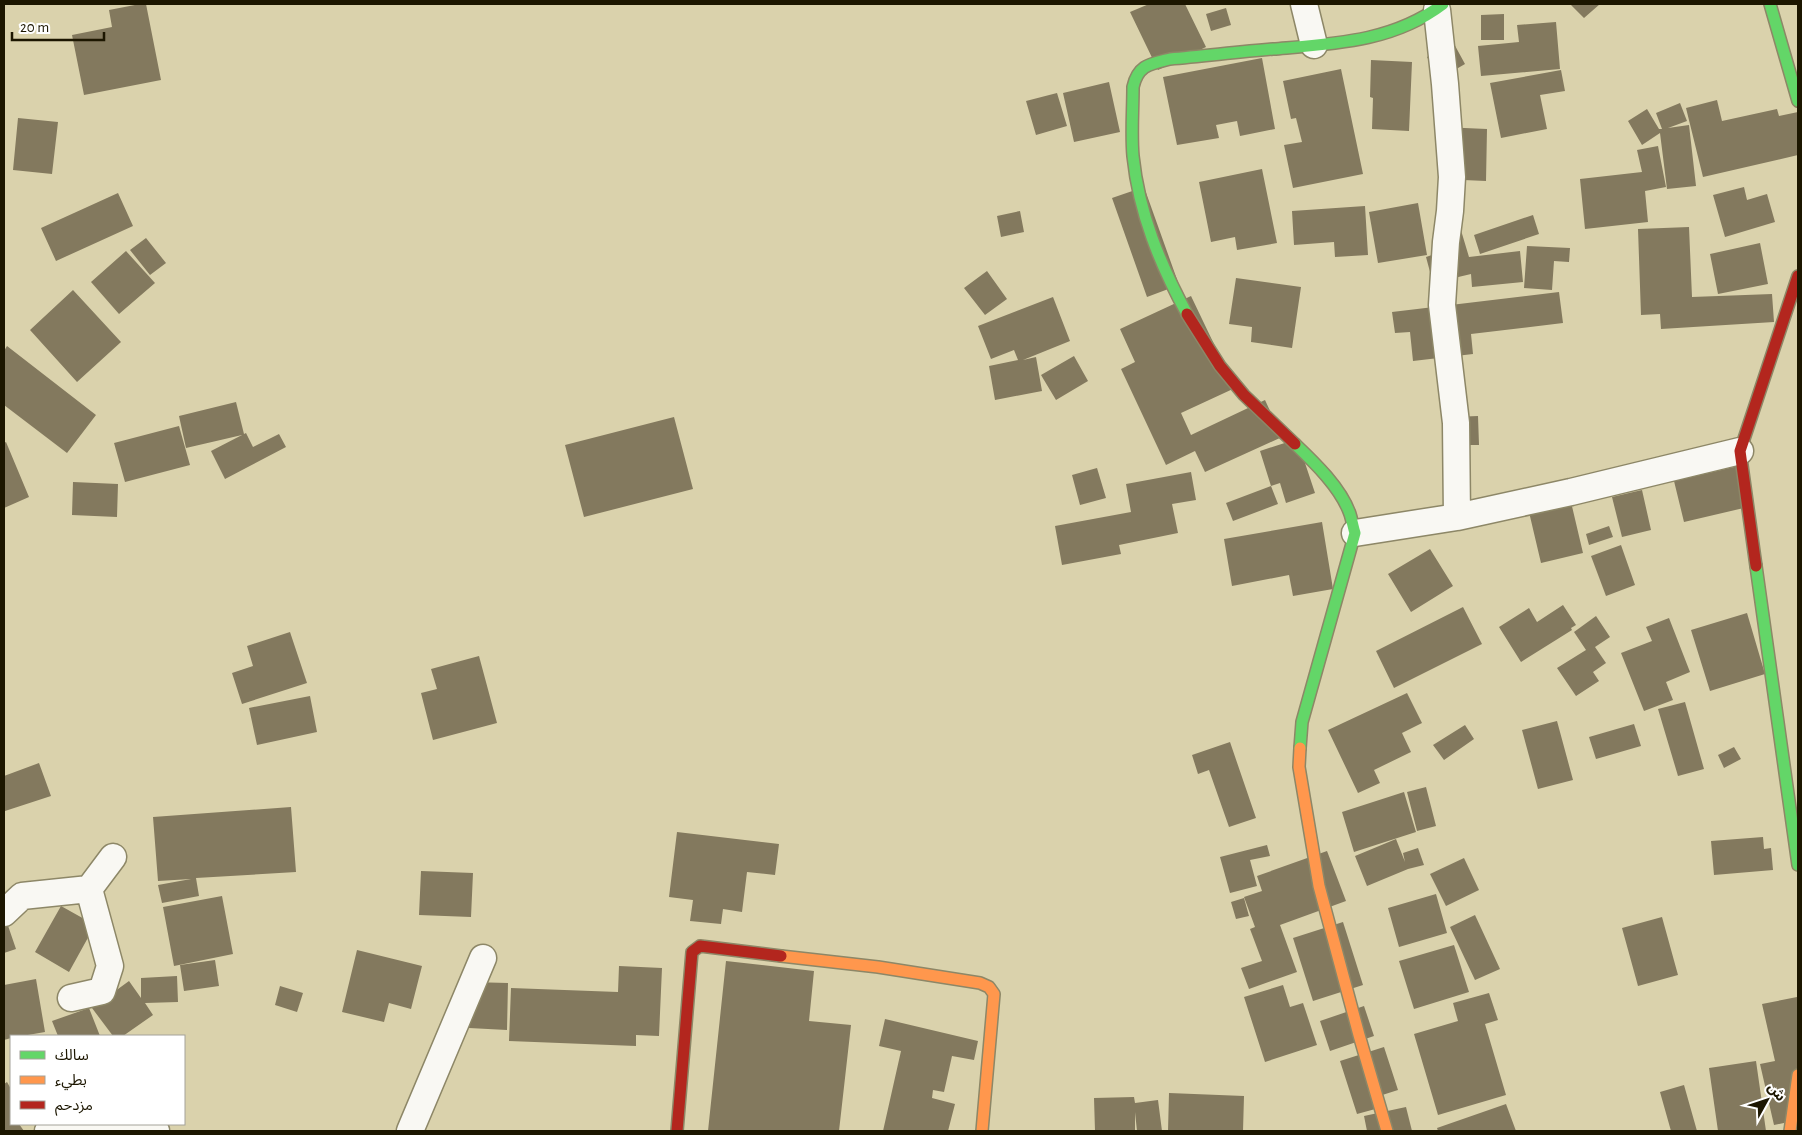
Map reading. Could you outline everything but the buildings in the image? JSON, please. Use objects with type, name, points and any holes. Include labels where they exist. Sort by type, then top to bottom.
[{"type":"street","points":[[1304,4],[1314,46]]},
{"type":"street","points":[[1770,4],[1798,101]]},
{"type":"street","points":[[1387,1131],[1358,1035],[1319,886],[1299,767],[1302,722],[1355,533],[1350,513],[1339,494],[1317,465],[1244,395],[1220,366],[1193,325],[1173,288],[1154,246],[1141,202],[1133,155],[1132,87],[1138,69],[1170,59],[1314,46],[1367,38],[1397,31],[1440,7],[1452,177],[1442,305],[1456,423],[1457,517]]},
{"type":"street","points":[[1798,276],[1740,451],[1798,865]]},
{"type":"street","points":[[1355,533],[1457,517],[1571,492],[1740,451]]},
{"type":"street","points":[[4,913],[22,896],[89,889],[113,857]]},
{"type":"street","points":[[71,998],[102,991],[110,966],[89,889]]},
{"type":"street","points":[[677,1131],[692,952],[700,946],[878,967],[980,983],[989,987],[994,994],[982,1131]]},
{"type":"street","points":[[410,1131],[484,958]]},
{"type":"street","points":[[1790,1131],[1798,1075]]},
{"type":"street","points":[[48,1131],[63,1127],[156,1131]]},
{"type":"traffic: fast","points":[[1187,314],[1152,238],[1140,198],[1132,148],[1133,87],[1138,74],[1151,64],[1170,59],[1340,43],[1362,39],[1404,26],[1424,17],[1443,4]]},
{"type":"traffic: fast","points":[[1770,4],[1798,101]]},
{"type":"traffic: fast","points":[[1295,444],[1334,485],[1346,504],[1355,533],[1302,722],[1300,748]]},
{"type":"traffic: fast","points":[[1756,566],[1798,865]]},
{"type":"traffic: slow","points":[[1300,748],[1299,767],[1319,886],[1387,1131]]},
{"type":"traffic: slow","points":[[781,956],[878,967],[980,983],[989,987],[994,994],[982,1131]]},
{"type":"traffic: slow","points":[[1790,1131],[1798,1075]]},
{"type":"traffic: jam","points":[[1756,566],[1740,451],[1798,276]]},
{"type":"traffic: jam","points":[[1187,314],[1220,366],[1244,395],[1295,444]]},
{"type":"traffic: jam","points":[[677,1131],[692,952],[700,946],[781,956]]}]
